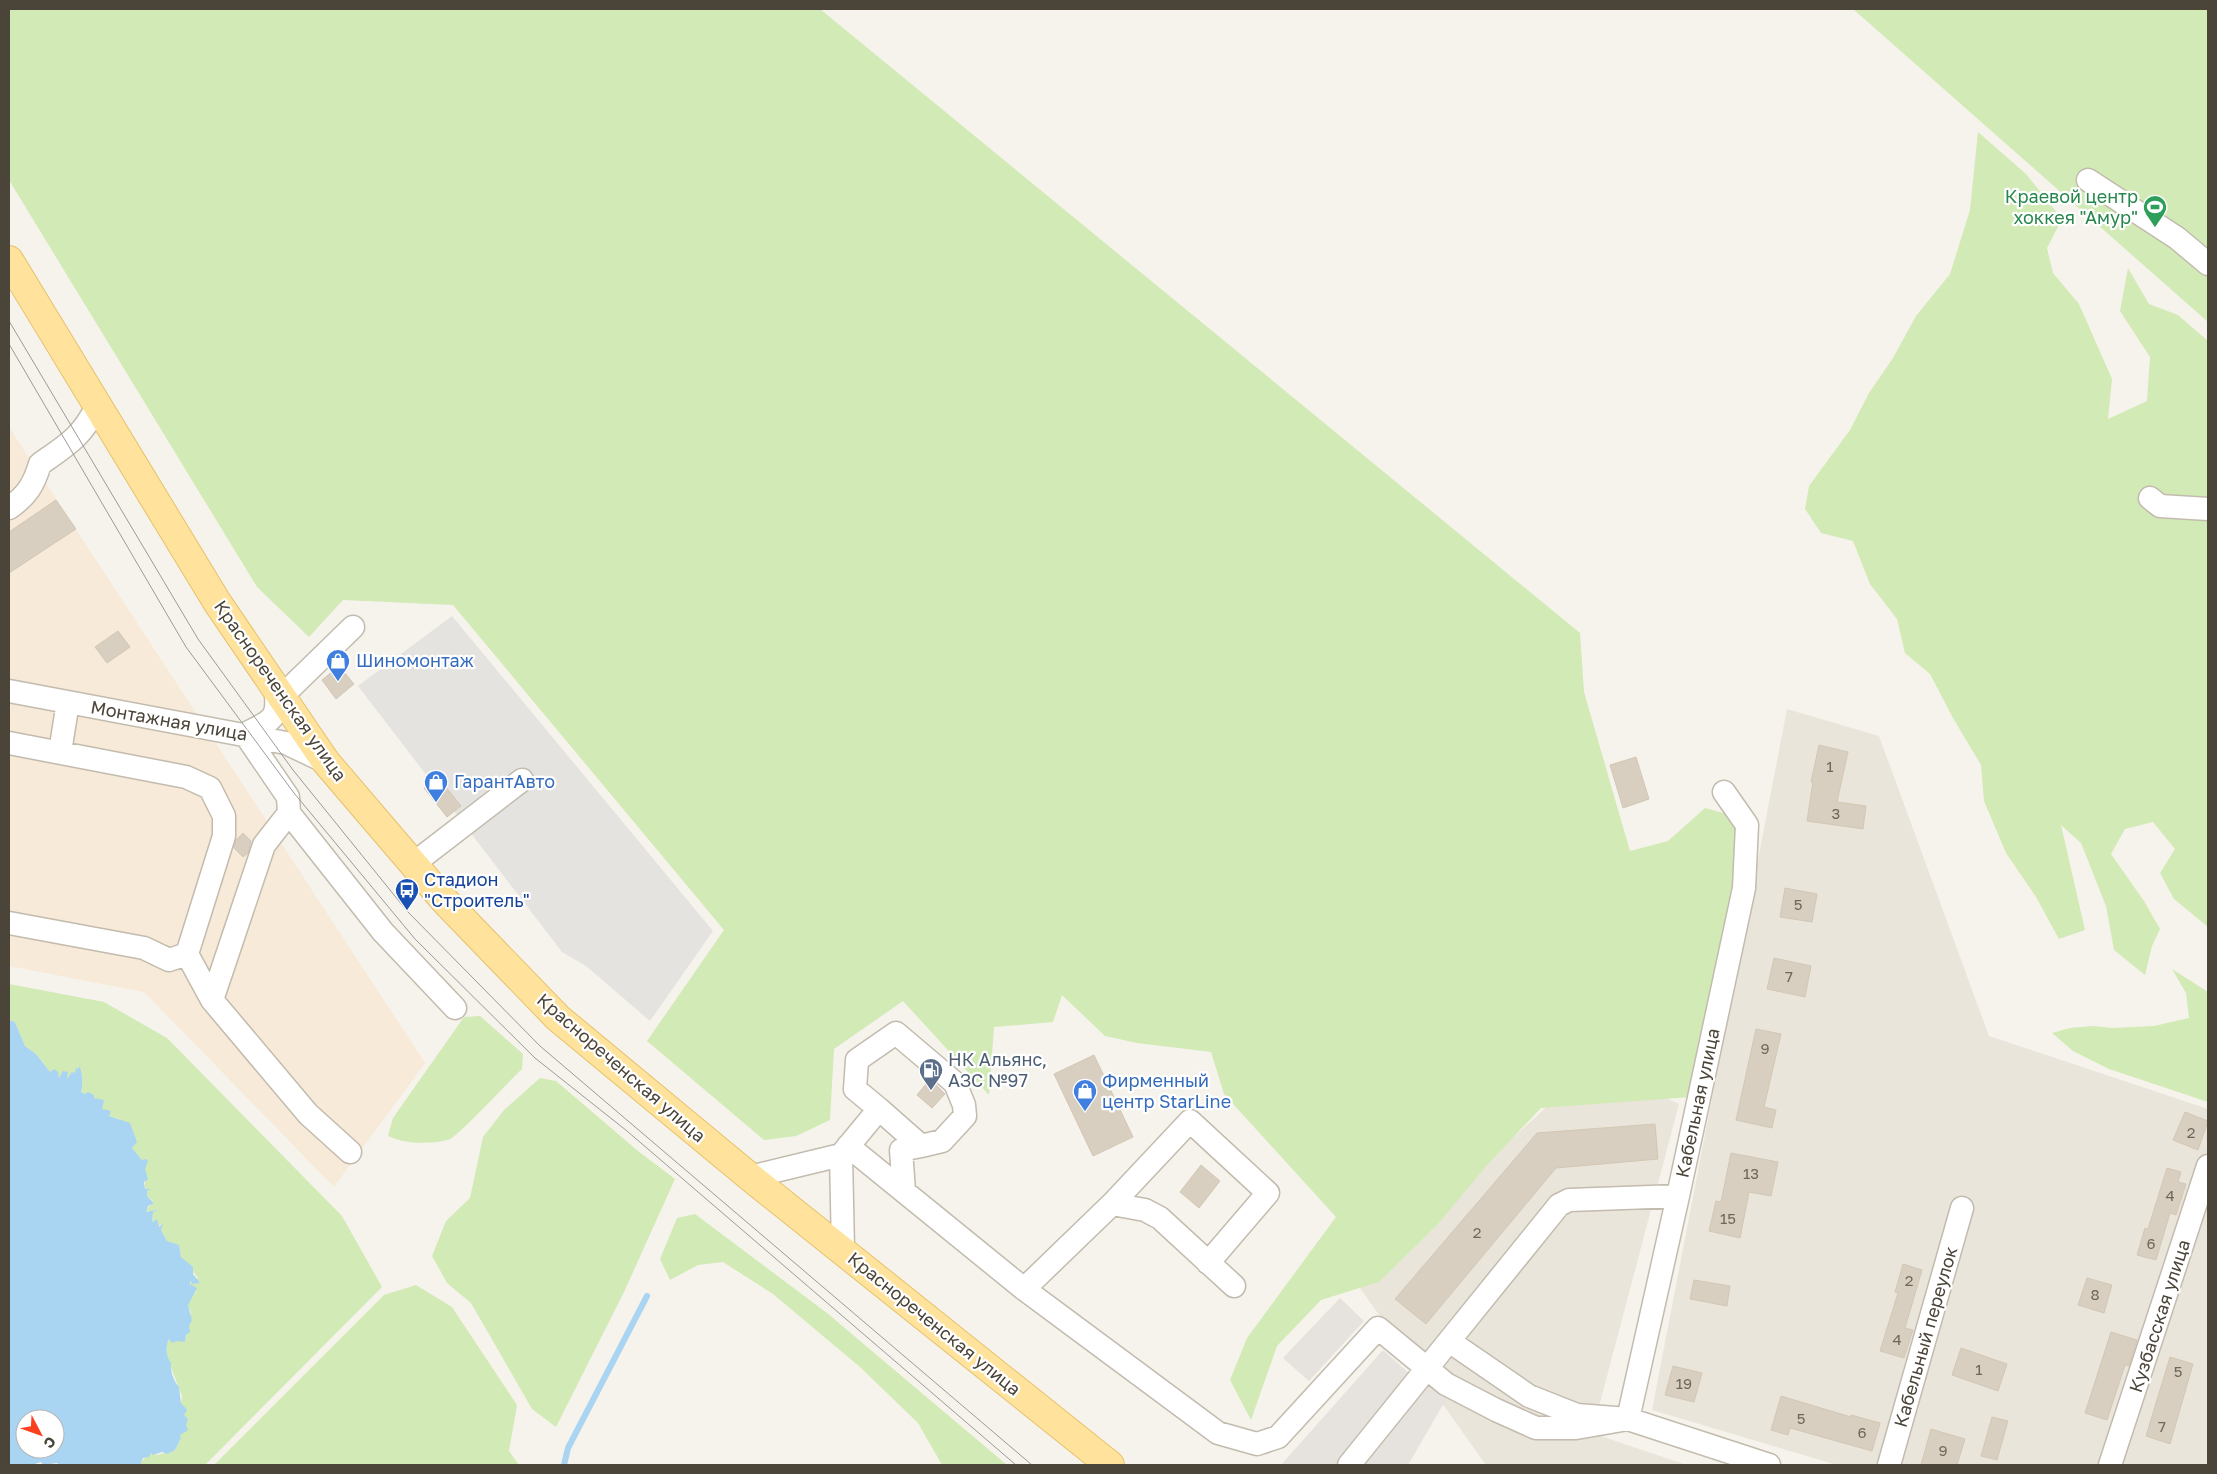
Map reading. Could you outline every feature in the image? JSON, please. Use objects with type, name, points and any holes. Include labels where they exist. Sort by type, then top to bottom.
[{"type":"main road","name":"Краснореченская улица","points":[[9,260],[217,602],[278,692],[326,762],[444,900],[558,1018],[750,1177],[1110,1465]]},
{"type":"street","points":[[2088,180],[2177,238],[2208,264]]},
{"type":"street","points":[[9,508],[29,492],[40,464],[71,442],[88,424],[97,406]]},
{"type":"street","points":[[71,442],[95,435],[117,439]]},
{"type":"street","points":[[2150,498],[2160,506],[2208,509]]},
{"type":"street","points":[[353,627],[278,692],[278,707],[270,721],[245,734],[288,798],[290,813],[382,932],[454,1008]]},
{"type":"street","name":"Монтажная улица","points":[[9,691],[286,743],[326,762]]},
{"type":"street","points":[[60,752],[68,702]]},
{"type":"street","points":[[9,743],[186,777],[210,788],[224,816],[224,836],[187,954],[212,1000],[308,1114],[350,1152]]},
{"type":"street","points":[[413,864],[522,780]]},
{"type":"street","name":"Кабельная улица","points":[[1628,1419],[1744,888],[1747,825],[1724,792]]},
{"type":"street","points":[[212,1000],[264,845],[290,813]]},
{"type":"street","points":[[9,923],[144,948],[169,960],[187,954]]},
{"type":"street","points":[[904,1191],[901,1150],[921,1146],[942,1141],[965,1116],[964,1105],[955,1083],[896,1033],[857,1060],[855,1089],[921,1146]]},
{"type":"street","points":[[750,1177],[845,1150],[879,1110]]},
{"type":"street","points":[[1024,1289],[1112,1204],[1190,1121],[1268,1193],[1208,1262]]},
{"type":"street","points":[[845,1150],[904,1191],[1024,1289],[1218,1433],[1257,1444],[1278,1437],[1378,1328],[1427,1369],[1463,1392],[1536,1428],[1576,1428],[1628,1419]]},
{"type":"street","points":[[843,1250],[845,1150]]},
{"type":"street","name":"Кузбасская улица","points":[[2110,1465],[2201,1216],[2208,1166]]},
{"type":"street","points":[[1349,1465],[1559,1205],[1569,1200],[1678,1196]]},
{"type":"street","points":[[1112,1204],[1145,1210],[1160,1218],[1234,1286]]},
{"type":"street","name":"Кабельный переулок","points":[[1890,1465],[1962,1208]]},
{"type":"street","points":[[1450,1341],[1529,1396],[1577,1414],[1628,1419],[1769,1465]]},
{"type":"shaded area","points":[[9,427],[425,1063],[334,1187],[144,992],[9,966]]},
{"type":"shaded area","points":[[452,616],[713,931],[650,1021],[586,966],[562,952],[358,686]]},
{"type":"shaded area","points":[[1787,709],[1879,736],[1989,1036],[2208,1109],[2208,1465],[1837,1465],[1652,1410]]},
{"type":"shaded area","points":[[1593,1065],[1679,1104],[1592,1433],[1687,1465],[1486,1465],[1355,1281]]},
{"type":"shaded area","points":[[1340,1298],[1364,1321],[1309,1381],[1283,1358]]},
{"type":"shaded area","points":[[1383,1350],[1412,1376],[1448,1396],[1408,1465],[1281,1465]]},
{"type":"green space","points":[[9,9],[820,9],[1580,633],[1584,692],[1630,851],[1668,841],[1705,808],[1727,814],[1738,831],[1736,891],[1691,1097],[1541,1108],[1488,1164],[1438,1224],[1379,1282],[1321,1300],[1277,1346],[1251,1420],[1230,1380],[1247,1338],[1336,1217],[1224,1094],[1211,1052],[1137,1043],[1105,1036],[1062,995],[1053,1022],[994,1027],[989,1095],[903,1001],[834,1049],[830,1120],[796,1136],[764,1140],[647,1041],[724,930],[453,605],[343,600],[309,637],[257,587],[9,180]]},
{"type":"green space","name":"Краевой центр хоккея \"Амур\"","points":[[1853,9],[2208,9],[2208,322]]},
{"type":"green space","points":[[1978,132],[2026,174],[2062,219],[2047,248],[2053,273],[2079,304],[2112,379],[2108,419],[2147,401],[2150,357],[2120,311],[2128,268],[2149,304],[2178,315],[2208,341],[2208,927],[2174,899],[2160,873],[2175,849],[2153,822],[2125,829],[2111,854],[2144,901],[2160,929],[2152,946],[2145,975],[2114,950],[2106,906],[2081,843],[2061,825],[2085,930],[2059,939],[2036,897],[2006,853],[1984,801],[1981,765],[1930,674],[1905,653],[1897,619],[1870,584],[1853,541],[1821,533],[1805,509],[1809,486],[1850,430],[1869,393],[1893,358],[1916,316],[1950,274],[1970,210]]},
{"type":"green space","points":[[2172,969],[2208,992],[2208,1102],[2109,1069],[2073,1051],[2052,1033],[2070,1028],[2093,1026],[2113,1028],[2154,1026],[2189,1018],[2186,993]]},
{"type":"green space","points":[[9,984],[104,1002],[167,1038],[342,1216],[382,1287],[205,1465],[139,1464],[150,1453],[157,1455],[175,1450],[186,1425],[181,1404],[182,1396],[167,1357],[166,1343],[169,1338],[185,1342],[191,1312],[187,1305],[190,1297],[196,1292],[190,1284],[191,1281],[198,1278],[181,1257],[179,1246],[167,1241],[161,1230],[162,1223],[158,1227],[157,1219],[152,1222],[153,1212],[159,1209],[145,1212],[153,1201],[147,1196],[147,1191],[149,1190],[145,1189],[145,1169],[142,1160],[132,1148],[122,1120],[109,1116],[111,1111],[101,1110],[99,1100],[81,1092],[82,1078],[79,1067],[75,1073],[66,1079],[67,1072],[59,1078],[58,1074],[50,1072],[36,1054],[25,1046],[15,1022],[9,1020]]},
{"type":"green space","points":[[480,1016],[523,1054],[522,1069],[450,1139],[419,1143],[402,1141],[388,1136],[393,1118],[464,1017]]},
{"type":"green space","points":[[540,1078],[556,1081],[638,1151],[675,1179],[624,1292],[556,1427],[532,1409],[471,1303],[447,1283],[432,1256],[446,1221],[470,1198],[483,1137],[504,1110]]},
{"type":"green space","points":[[695,1214],[827,1313],[1007,1465],[942,1465],[918,1423],[860,1367],[773,1294],[723,1262],[698,1265],[670,1280],[660,1259],[677,1218]]},
{"type":"green space","points":[[416,1285],[452,1307],[517,1405],[509,1451],[519,1465],[214,1465],[384,1295]]},
{"type":"water","points":[[9,1020],[15,1022],[25,1046],[36,1054],[50,1072],[55,1069],[59,1073],[59,1078],[63,1071],[68,1072],[67,1079],[72,1072],[75,1073],[76,1068],[78,1069],[79,1066],[82,1079],[81,1092],[85,1094],[88,1092],[94,1095],[94,1098],[104,1100],[102,1109],[111,1111],[109,1116],[130,1123],[137,1142],[132,1148],[142,1160],[146,1159],[148,1161],[145,1169],[148,1179],[144,1182],[145,1189],[151,1189],[147,1191],[147,1196],[154,1203],[148,1206],[146,1212],[160,1209],[153,1212],[152,1222],[157,1219],[159,1227],[163,1223],[161,1230],[167,1241],[179,1245],[181,1257],[193,1267],[193,1274],[200,1283],[193,1284],[190,1281],[190,1284],[197,1288],[188,1305],[192,1320],[189,1326],[190,1332],[186,1335],[185,1342],[177,1341],[172,1343],[169,1339],[167,1345],[167,1355],[171,1363],[172,1373],[179,1387],[181,1403],[187,1410],[184,1415],[188,1419],[186,1425],[188,1430],[180,1435],[181,1438],[175,1450],[167,1454],[162,1452],[153,1455],[151,1453],[149,1457],[143,1458],[140,1465],[60,1465],[57,1463],[43,1465],[41,1462],[31,1465],[9,1465]]},
{"type":"building","points":[[56,500],[76,529],[9,573],[9,532]]},
{"type":"building","points":[[118,631],[130,647],[107,663],[95,647]]},
{"type":"building","name":"Шиномонтаж","points":[[339,666],[354,684],[336,699],[322,680]]},
{"type":"building","points":[[1819,745],[1848,752],[1837,802],[1866,806],[1863,829],[1807,821],[1813,782],[1811,782]]},
{"type":"building","points":[[1636,757],[1649,799],[1623,808],[1610,765]]},
{"type":"building","points":[[438,777],[461,806],[447,817],[424,788]]},
{"type":"building","points":[[243,833],[251,841],[248,853],[243,857],[234,848],[236,840]]},
{"type":"building","points":[[1785,888],[1817,894],[1812,922],[1780,917]]},
{"type":"building","points":[[1774,958],[1811,966],[1805,997],[1767,989]]},
{"type":"building","points":[[1756,1029],[1781,1034],[1764,1107],[1776,1110],[1772,1128],[1736,1120]]},
{"type":"building","points":[[1094,1055],[1133,1137],[1093,1156],[1054,1074]]},
{"type":"building","points":[[930,1079],[945,1094],[932,1108],[917,1095]]},
{"type":"building","points":[[2185,1112],[2208,1121],[2198,1150],[2173,1140]]},
{"type":"building","points":[[1655,1124],[1658,1159],[1556,1168],[1426,1324],[1395,1299],[1537,1133]]},
{"type":"building","points":[[1731,1153],[1778,1162],[1771,1196],[1749,1192],[1740,1238],[1709,1231],[1716,1201],[1721,1202]]},
{"type":"building","points":[[1201,1165],[1220,1181],[1199,1208],[1180,1192]]},
{"type":"building","points":[[2167,1168],[2181,1172],[2178,1182],[2186,1184],[2176,1215],[2170,1213],[2156,1260],[2137,1255],[2145,1228],[2148,1229]]},
{"type":"building","points":[[1903,1264],[1922,1270],[1905,1328],[1913,1330],[1904,1358],[1880,1351],[1898,1293],[1895,1292]]},
{"type":"building","points":[[2087,1278],[2112,1285],[2104,1313],[2078,1305]]},
{"type":"building","points":[[1694,1280],[1730,1286],[1727,1306],[1690,1299]]},
{"type":"building","points":[[2111,1332],[2137,1340],[2129,1366],[2125,1365],[2107,1420],[2085,1413]]},
{"type":"building","points":[[1961,1348],[2007,1364],[1998,1391],[1952,1375]]},
{"type":"building","points":[[2170,1357],[2193,1364],[2170,1444],[2146,1436]]},
{"type":"building","points":[[1673,1366],[1702,1373],[1694,1402],[1665,1395]]},
{"type":"building","points":[[1781,1396],[1851,1417],[1851,1415],[1880,1423],[1872,1451],[1790,1428],[1788,1435],[1771,1430]]},
{"type":"building","points":[[1992,1417],[2008,1421],[1997,1460],[1981,1456]]},
{"type":"building","points":[[1931,1429],[1965,1439],[1957,1465],[1921,1465]]},
{"type":"waterway","points":[[564,1465],[568,1448],[647,1296]]},
{"type":"tram line","points":[[9,321],[198,639],[293,770],[407,911],[540,1046],[1032,1465]]},
{"type":"tram line","points":[[9,344],[186,647],[294,793],[415,939],[535,1058],[627,1131],[1016,1465]]},
{"type":"place","name":"Краевой центр хоккея \"Амур\"","points":[[2155,228]]},
{"type":"place","name":"Шиномонтаж","points":[[338,682]]},
{"type":"place","name":"ГарантАвто","points":[[436,803]]},
{"type":"place","name":"Стадион \"Строитель\"","points":[[407,911]]},
{"type":"place","name":"НК Альянс, АЗС №97","points":[[931,1091]]},
{"type":"place","name":"Фирменный центр StarLine","points":[[1085,1112]]}]
